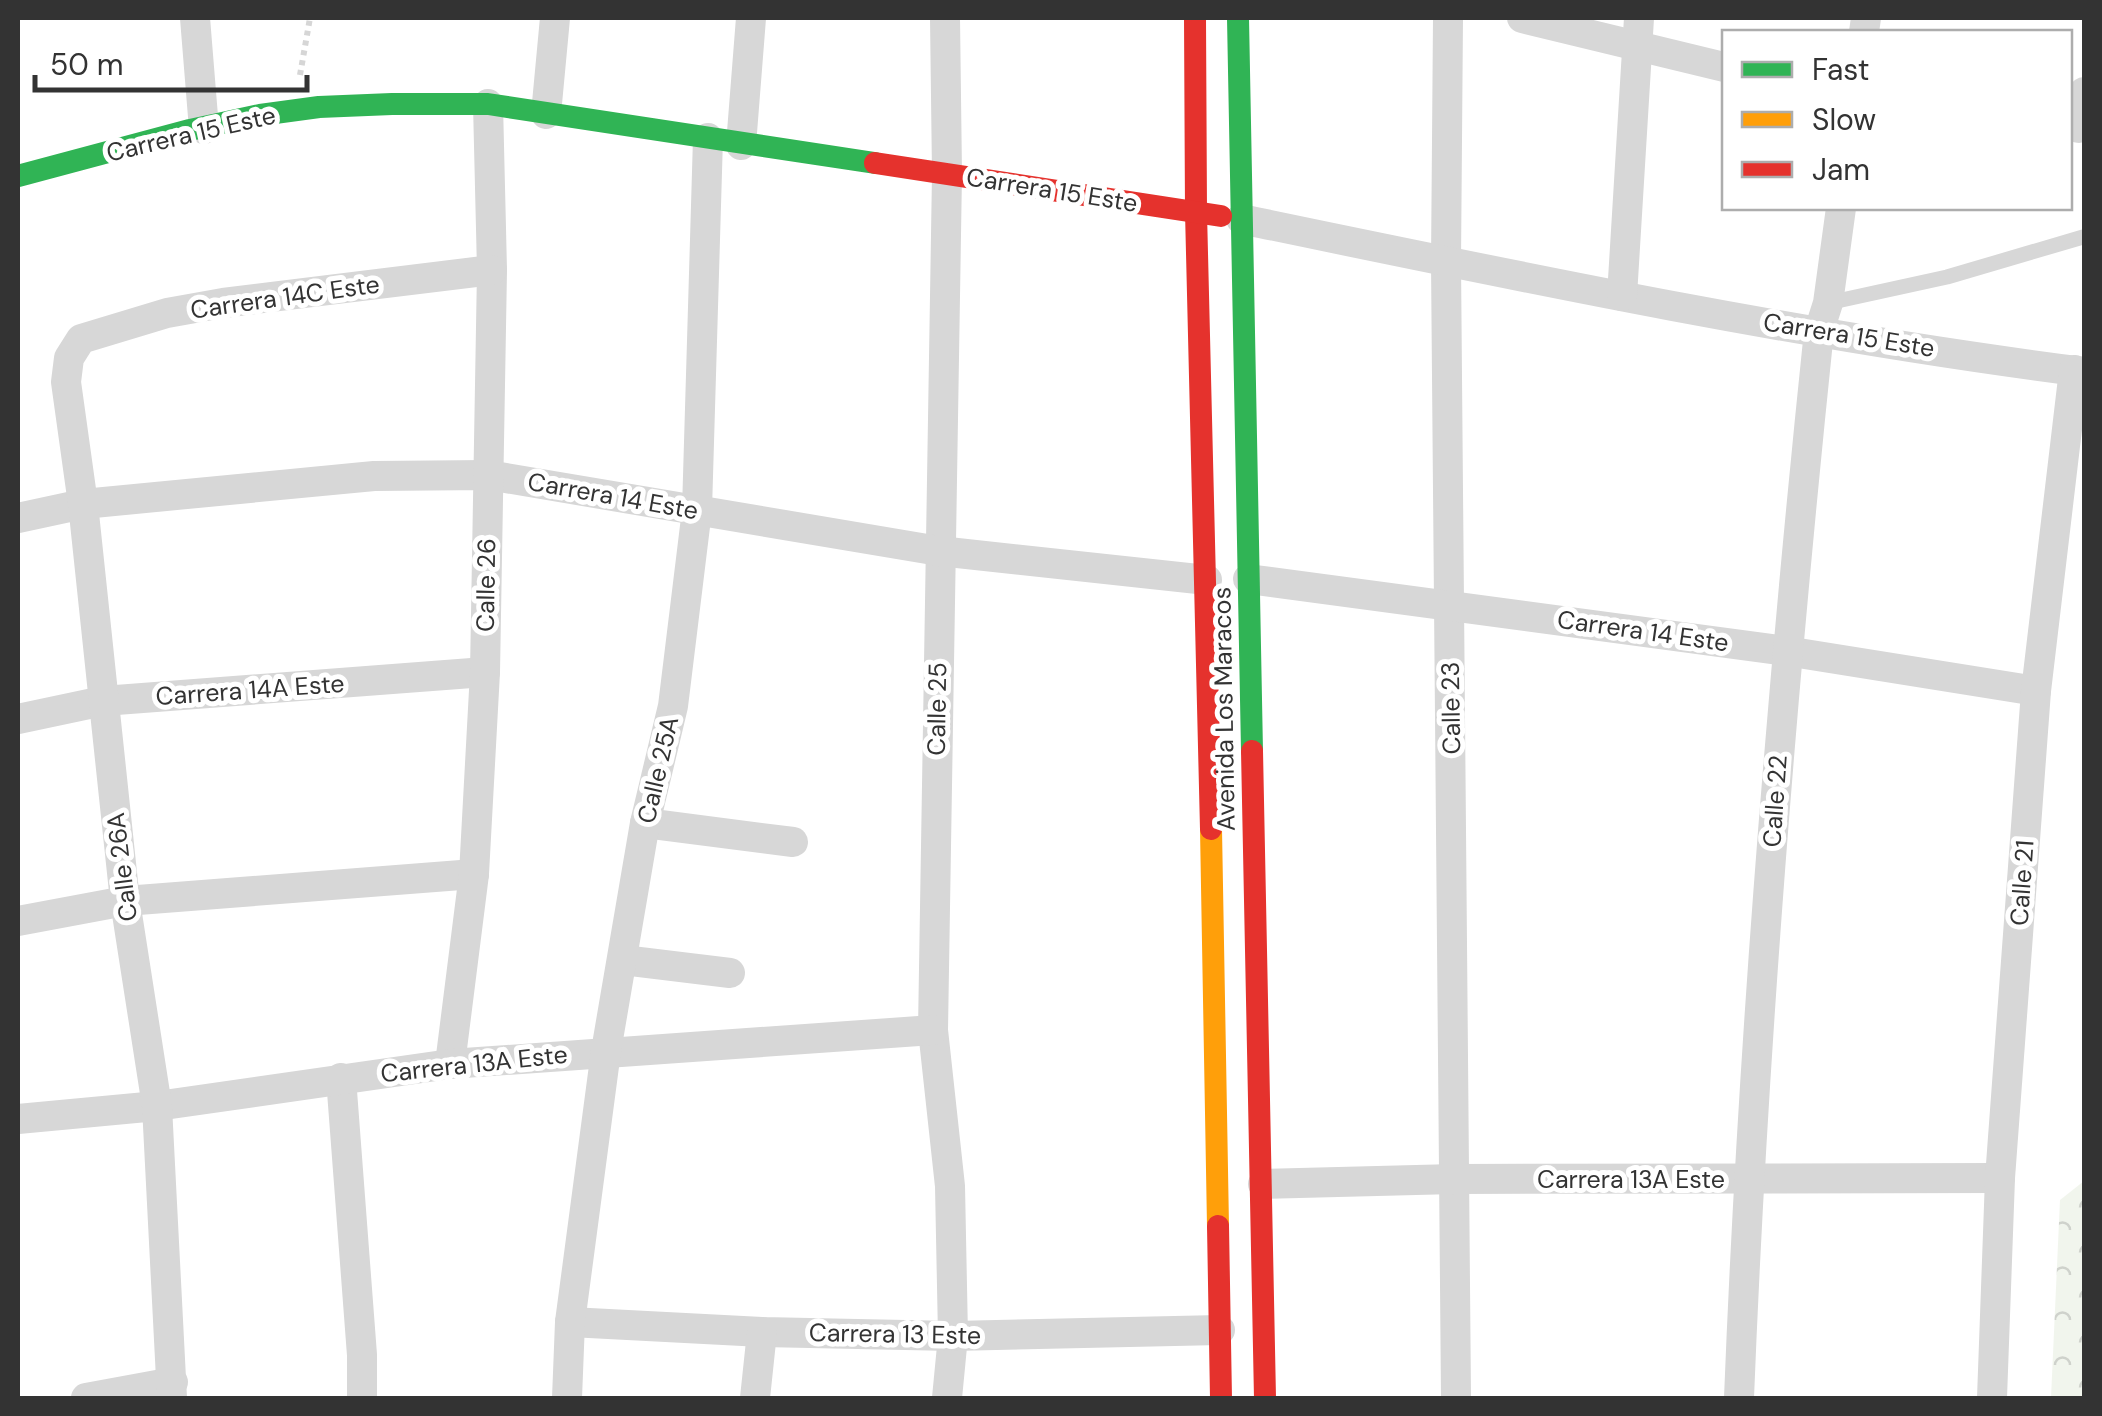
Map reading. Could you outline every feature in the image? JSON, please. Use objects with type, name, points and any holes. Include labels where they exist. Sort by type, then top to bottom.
[{"type":"street","points":[[196,18],[204,129]]},
{"type":"street","points":[[546,114],[555,18]]},
{"type":"street","points":[[741,145],[750,18]]},
{"type":"street","name":"Calle 25","points":[[945,18],[947,174],[932,1030],[950,1186],[953,1336],[947,1398]]},
{"type":"street","name":"Avenida Los Maracos","points":[[1195,18],[1221,1398]]},
{"type":"street","name":"Avenida Los Maracos","points":[[1238,18],[1266,1398]]},
{"type":"street","name":"Calle 23","points":[[1448,18],[1446,262],[1456,1398]]},
{"type":"street","points":[[1522,18],[1637,32],[1722,66]]},
{"type":"street","points":[[1622,296],[1637,32]]},
{"type":"street","points":[[2078,128],[2084,92]]},
{"type":"street","name":"Carrera 15 Este","points":[[18,176],[294,110],[384,104],[488,104],[1241,219],[1622,296],[1824,317],[2079,371]]},
{"type":"street","name":"Calle 26","points":[[450,1064],[474,874],[485,672],[492,270],[488,104]]},
{"type":"street","name":"Calle 25A","points":[[567,1398],[570,1322],[606,1051],[645,823],[673,706],[696,510],[708,138]]},
{"type":"street","name":"Calle 22","points":[[1739,1398],[1748,1179],[1786,651],[1824,317],[1841,210]]},
{"type":"street","name":"Carrera 14C Este","points":[[81,339],[167,313],[224,302],[492,270]]},
{"type":"street","name":"Calle 26A","points":[[81,339],[69,358],[66,382],[126,901],[157,1106],[172,1390]]},
{"type":"street","name":"Calle 21","points":[[1992,1398],[2000,1178],[2036,691],[2079,371]]},
{"type":"street","name":"Carrera 14 Este","points":[[18,518],[83,504],[374,476],[488,475],[939,550],[1206,580]]},
{"type":"street","name":"Carrera 14 Este","points":[[1248,579],[1786,651],[2036,691]]},
{"type":"street","name":"Carrera 14A Este","points":[[18,720],[103,701],[485,672]]},
{"type":"street","points":[[645,823],[793,842]]},
{"type":"street","points":[[18,921],[126,901],[474,874]]},
{"type":"street","points":[[623,960],[730,973]]},
{"type":"street","name":"Carrera 13A Este","points":[[18,1118],[157,1106],[450,1064],[932,1030]]},
{"type":"street","points":[[341,1078],[362,1398]]},
{"type":"street","name":"Carrera 13A Este","points":[[1263,1184],[1455,1179],[2000,1178]]},
{"type":"street","name":"Carrera 13 Este","points":[[570,1322],[953,1336],[1220,1330]]},
{"type":"street","points":[[755,1398],[762,1332]]},
{"type":"street","points":[[86,1398],[172,1390]]},
{"type":"lane","points":[[1824,317],[2083,238]]},
{"type":"path","points":[[294,110],[310,18]]},
{"type":"green space","points":[[2084,1181],[2084,1398],[2051,1398],[2060,1200]]},
{"type":"traffic: fast","points":[[1238,18],[1252,751]]},
{"type":"traffic: fast","points":[[18,176],[260,115],[319,107],[392,104],[488,104],[875,163]]},
{"type":"traffic: slow","points":[[1211,829],[1218,1226]]},
{"type":"traffic: jam","points":[[1195,18],[1211,829]]},
{"type":"traffic: jam","points":[[875,163],[1221,216]]},
{"type":"traffic: jam","points":[[1252,751],[1265,1398]]},
{"type":"traffic: jam","points":[[1218,1226],[1221,1398]]}]
